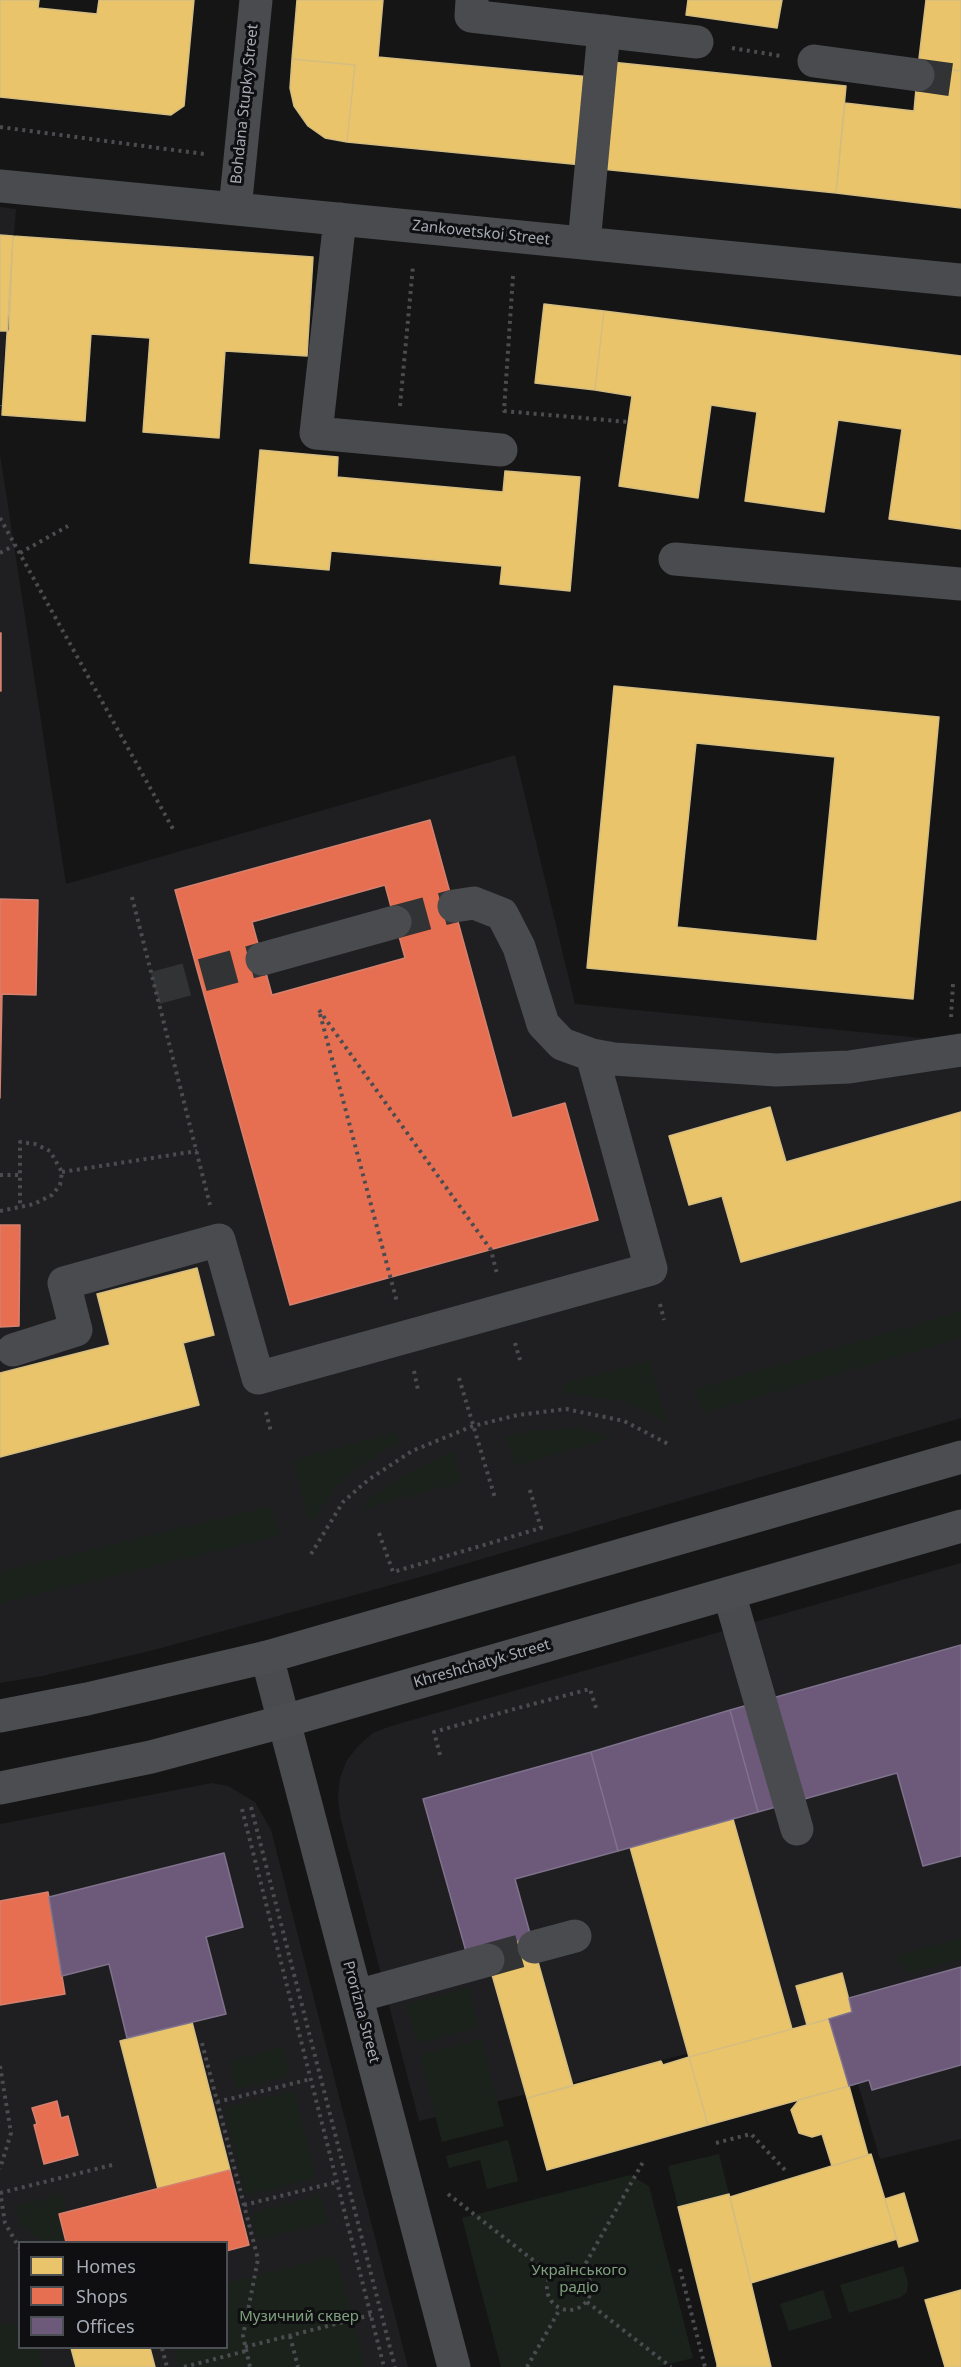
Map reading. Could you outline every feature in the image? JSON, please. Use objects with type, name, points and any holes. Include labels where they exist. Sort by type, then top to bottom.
[{"type":"main road","points":[[0,1716],[87,1699],[267,1657],[961,1457]]},
{"type":"main road","name":"Khreshchatyk Street","points":[[0,1788],[151,1756],[285,1722],[729,1593],[960,1529]]},
{"type":"street","name":"Bohdana Stupky Street","points":[[235,209],[255,0]]},
{"type":"street","points":[[472,0],[471,16],[697,42]]},
{"type":"street","points":[[584,243],[604,31]]},
{"type":"street","points":[[814,61],[918,75]]},
{"type":"street","name":"Zankovetskoi Street","points":[[0,186],[961,280]]},
{"type":"street","points":[[340,219],[316,433],[501,450]]},
{"type":"street","points":[[675,559],[961,584]]},
{"type":"street","points":[[454,906],[474,903],[501,914],[519,947],[543,1024],[562,1044],[592,1055],[614,1059],[776,1070],[849,1067],[961,1050]]},
{"type":"street","points":[[262,959],[395,922]]},
{"type":"street","points":[[13,1350],[76,1330],[64,1283],[219,1240],[258,1378],[651,1269],[592,1055]]},
{"type":"street","points":[[729,1593],[797,1829]]},
{"type":"street","name":"Prorizna Street","points":[[267,1657],[454,2367]]},
{"type":"street","points":[[534,1947],[575,1936]]},
{"type":"street","points":[[357,1996],[488,1960]]},
{"type":"path","points":[[697,42],[814,61]]},
{"type":"path","points":[[0,127],[208,155]]},
{"type":"path","points":[[397,440],[413,266]]},
{"type":"path","points":[[513,276],[504,411],[628,422]]},
{"type":"path","points":[[0,518],[172,829]]},
{"type":"path","points":[[20,554],[68,526]]},
{"type":"path","points":[[0,553],[15,545]]},
{"type":"path","points":[[132,897],[219,1240]]},
{"type":"path","points":[[391,1277],[319,1010],[491,1250]]},
{"type":"path","points":[[0,1210],[20,1207],[52,1195],[60,1185],[62,1172],[50,1151],[35,1144],[20,1142],[20,1207]]},
{"type":"path","points":[[62,1172],[197,1151]]},
{"type":"path","points":[[0,1176],[21,1175]]},
{"type":"path","points":[[459,1378],[495,1498]]},
{"type":"path","points":[[311,1554],[343,1502],[368,1480],[412,1451],[473,1426],[518,1415],[566,1409],[624,1421],[670,1444]]},
{"type":"path","points":[[379,1533],[393,1572],[530,1531],[541,1527],[529,1487]]},
{"type":"path","points":[[440,1755],[434,1732],[497,1714],[590,1689],[597,1711]]},
{"type":"path","points":[[251,1807],[395,2367]]},
{"type":"path","points":[[242,1809],[384,2367]]},
{"type":"path","points":[[202,2043],[258,2259],[243,2336],[250,2367]]},
{"type":"path","points":[[0,2066],[11,2133],[0,2169]]},
{"type":"path","points":[[217,2102],[310,2079]]},
{"type":"path","points":[[716,2143],[751,2134],[785,2170]]},
{"type":"path","points":[[582,2270],[644,2162]]},
{"type":"path","points":[[18,2246],[5,2223],[0,2192],[116,2163]]},
{"type":"path","points":[[244,2205],[337,2181]]},
{"type":"path","points":[[448,2194],[551,2274]]},
{"type":"path","points":[[566,2266],[582,2270],[590,2282],[587,2302],[575,2310],[560,2309],[553,2304],[547,2290],[551,2274],[566,2266]]},
{"type":"path","points":[[680,2269],[705,2367]]},
{"type":"path","points":[[587,2302],[670,2367]]},
{"type":"path","points":[[527,2367],[560,2309]]},
{"type":"path","points":[[184,2367],[371,2315]]},
{"type":"path","points":[[290,2336],[298,2367]]},
{"type":"path","points":[[162,2349],[167,2367]]},
{"type":"shaded area","points":[[0,207],[16,209],[0,405]]},
{"type":"shaded area","points":[[0,454],[66,884],[515,755],[575,1004],[961,1042],[961,1418],[424,1576],[150,1651],[42,1676],[0,1683]]},
{"type":"shaded area","points":[[961,1563],[961,2139],[880,2159],[838,2016],[419,2121],[340,1816],[338,1797],[340,1778],[347,1760],[359,1745],[373,1733],[391,1726]]},
{"type":"shaded area","points":[[212,1783],[228,1786],[255,1802],[271,1830],[408,2367],[0,2367],[0,1824]]},
{"type":"green space","points":[[961,1311],[961,1338],[703,1413],[696,1389]]},
{"type":"green space","points":[[650,1361],[667,1424],[647,1411],[622,1401],[565,1393],[562,1384]]},
{"type":"green space","points":[[576,1428],[615,1437],[515,1466],[506,1436],[530,1431]]},
{"type":"green space","points":[[396,1432],[399,1442],[355,1469],[336,1487],[310,1524],[293,1460]]},
{"type":"green space","points":[[452,1452],[462,1482],[362,1509],[369,1499],[402,1476]]},
{"type":"green space","points":[[271,1506],[279,1536],[0,1603],[0,1572]]},
{"type":"green space","points":[[961,1938],[961,1959],[908,1974],[905,1964],[900,1965],[897,1955]]},
{"type":"green space","points":[[468,1988],[479,2027],[417,2043],[406,2004]]},
{"type":"green space","points":[[481,2039],[504,2126],[442,2142],[420,2055]]},
{"type":"green space","points":[[283,2046],[290,2076],[236,2089],[229,2061]]},
{"type":"green space","points":[[294,2091],[316,2178],[246,2196],[224,2108]]},
{"type":"green space","points":[[508,2140],[518,2181],[487,2189],[480,2160],[449,2168],[446,2156]]},
{"type":"green space","points":[[719,2154],[729,2194],[678,2207],[668,2166]]},
{"type":"green space","name":"Українського радіо","points":[[630,2175],[649,2186],[693,2358],[658,2367],[501,2367],[462,2218]]},
{"type":"green space","points":[[61,2194],[66,2212],[59,2214],[66,2241],[41,2241],[20,2223],[16,2206]]},
{"type":"green space","points":[[321,2195],[328,2222],[258,2239],[251,2213]]},
{"type":"green space","name":"Музичний сквер","points":[[336,2255],[365,2367],[179,2367],[174,2349],[228,2349],[228,2283]]},
{"type":"green space","points":[[903,2266],[908,2283],[907,2292],[901,2297],[849,2313],[840,2285]]},
{"type":"green space","points":[[823,2290],[832,2318],[789,2331],[780,2304]]},
{"type":"green space","points":[[18,2323],[18,2349],[39,2349],[44,2367],[0,2367],[0,2325]]},
{"type":"building: Homes","points":[[0,0],[39,0],[38,8],[97,14],[99,0],[194,0],[184,106],[171,115],[0,97]]},
{"type":"building: Homes","points":[[297,0],[383,0],[378,57],[591,77],[582,165],[347,142],[355,65],[292,59]]},
{"type":"building: Homes","points":[[688,0],[782,0],[777,28],[686,15]]},
{"type":"building: Homes","points":[[926,0],[961,0],[961,71],[918,67]]},
{"type":"building: Homes","points":[[292,59],[355,65],[347,142],[325,138],[308,126],[294,106],[290,88]]},
{"type":"building: Homes","points":[[611,62],[846,86],[836,193],[601,169]]},
{"type":"building: Homes","points":[[918,67],[961,71],[961,208],[836,193],[845,103],[914,111]]},
{"type":"building: Homes","points":[[0,235],[13,236],[9,331],[0,331]]},
{"type":"building: Homes","points":[[13,236],[313,257],[307,356],[225,351],[219,438],[143,432],[150,338],[91,334],[85,421],[2,415]]},
{"type":"building: Homes","points":[[544,304],[604,311],[595,390],[535,383]]},
{"type":"building: Homes","points":[[604,311],[961,356],[961,529],[889,519],[902,429],[838,420],[824,512],[745,501],[757,412],[711,405],[698,498],[619,486],[632,396],[595,390]]},
{"type":"building: Homes","points":[[260,450],[338,457],[337,477],[503,492],[505,471],[580,477],[570,591],[500,584],[502,566],[331,551],[329,570],[250,563]]},
{"type":"building: Homes","points":[[614,686],[939,717],[913,999],[587,968]],"holes":[[[696,743],[835,757],[817,941],[677,927]]]},
{"type":"building: Homes","points":[[770,1107],[786,1162],[961,1112],[961,1200],[741,1262],[722,1196],[689,1205],[669,1136]]},
{"type":"building: Homes","points":[[197,1268],[214,1335],[183,1343],[199,1405],[0,1457],[0,1373],[110,1345],[97,1294]]},
{"type":"building: Homes","points":[[733,1819],[792,2029],[689,2057],[630,1847]]},
{"type":"building: Homes","points":[[531,1937],[573,2086],[527,2098],[485,1950]]},
{"type":"building: Homes","points":[[842,1973],[852,2012],[807,2025],[796,1986]]},
{"type":"building: Homes","points":[[829,2019],[849,2086],[708,2125],[689,2057]]},
{"type":"building: Homes","points":[[192,2022],[230,2170],[158,2189],[120,2041]]},
{"type":"building: Homes","points":[[689,2057],[708,2125],[547,2170],[527,2098],[661,2061],[663,2065]]},
{"type":"building: Homes","points":[[849,2086],[868,2155],[832,2166],[822,2134],[812,2137],[799,2133],[791,2110],[799,2100]]},
{"type":"building: Homes","points":[[871,2154],[897,2239],[751,2283],[730,2197]]},
{"type":"building: Homes","points":[[904,2193],[918,2241],[899,2247],[885,2199]]},
{"type":"building: Homes","points":[[729,2194],[771,2367],[717,2367],[678,2207]]},
{"type":"building: Homes","points":[[961,2290],[961,2367],[945,2367],[925,2300]]},
{"type":"building: Homes","points":[[71,2349],[150,2349],[155,2367],[76,2367]]},
{"type":"building: Shops","points":[[1,633],[1,691],[0,691]]},
{"type":"building: Shops","points":[[430,820],[512,1118],[565,1103],[598,1220],[290,1305],[175,890]],"holes":[[[385,885],[405,958],[272,995],[252,922]]]},
{"type":"building: Shops","points":[[0,899],[38,900],[36,995],[2,994],[0,1098]]},
{"type":"building: Shops","points":[[0,1225],[20,1225],[19,1326],[0,1327]]},
{"type":"building: Shops","points":[[48,1892],[65,1994],[0,2005],[0,1901]]},
{"type":"building: Shops","points":[[57,2101],[61,2118],[68,2116],[78,2155],[44,2164],[32,2108]]},
{"type":"building: Shops","points":[[230,2170],[249,2245],[228,2250],[228,2241],[66,2241],[59,2214]]},
{"type":"building: Offices","points":[[961,1645],[961,1856],[923,1866],[897,1773],[758,1812],[730,1710]]},
{"type":"building: Offices","points":[[730,1710],[758,1812],[618,1851],[591,1752]]},
{"type":"building: Offices","points":[[591,1752],[618,1851],[515,1879],[531,1937],[467,1955],[423,1799]]},
{"type":"building: Offices","points":[[224,1853],[243,1927],[206,1937],[226,2014],[127,2038],[109,1964],[62,1976],[49,1897]]},
{"type":"building: Offices","points":[[961,1967],[961,2065],[872,2090],[869,2080],[849,2086],[829,2019],[852,2012],[849,1998]]},
{"type":"tunnel","points":[[918,75],[961,81]]},
{"type":"tunnel","points":[[395,922],[454,906]]},
{"type":"tunnel","points":[[155,988],[262,959]]},
{"type":"tunnel","points":[[488,1960],[534,1947]]}]
